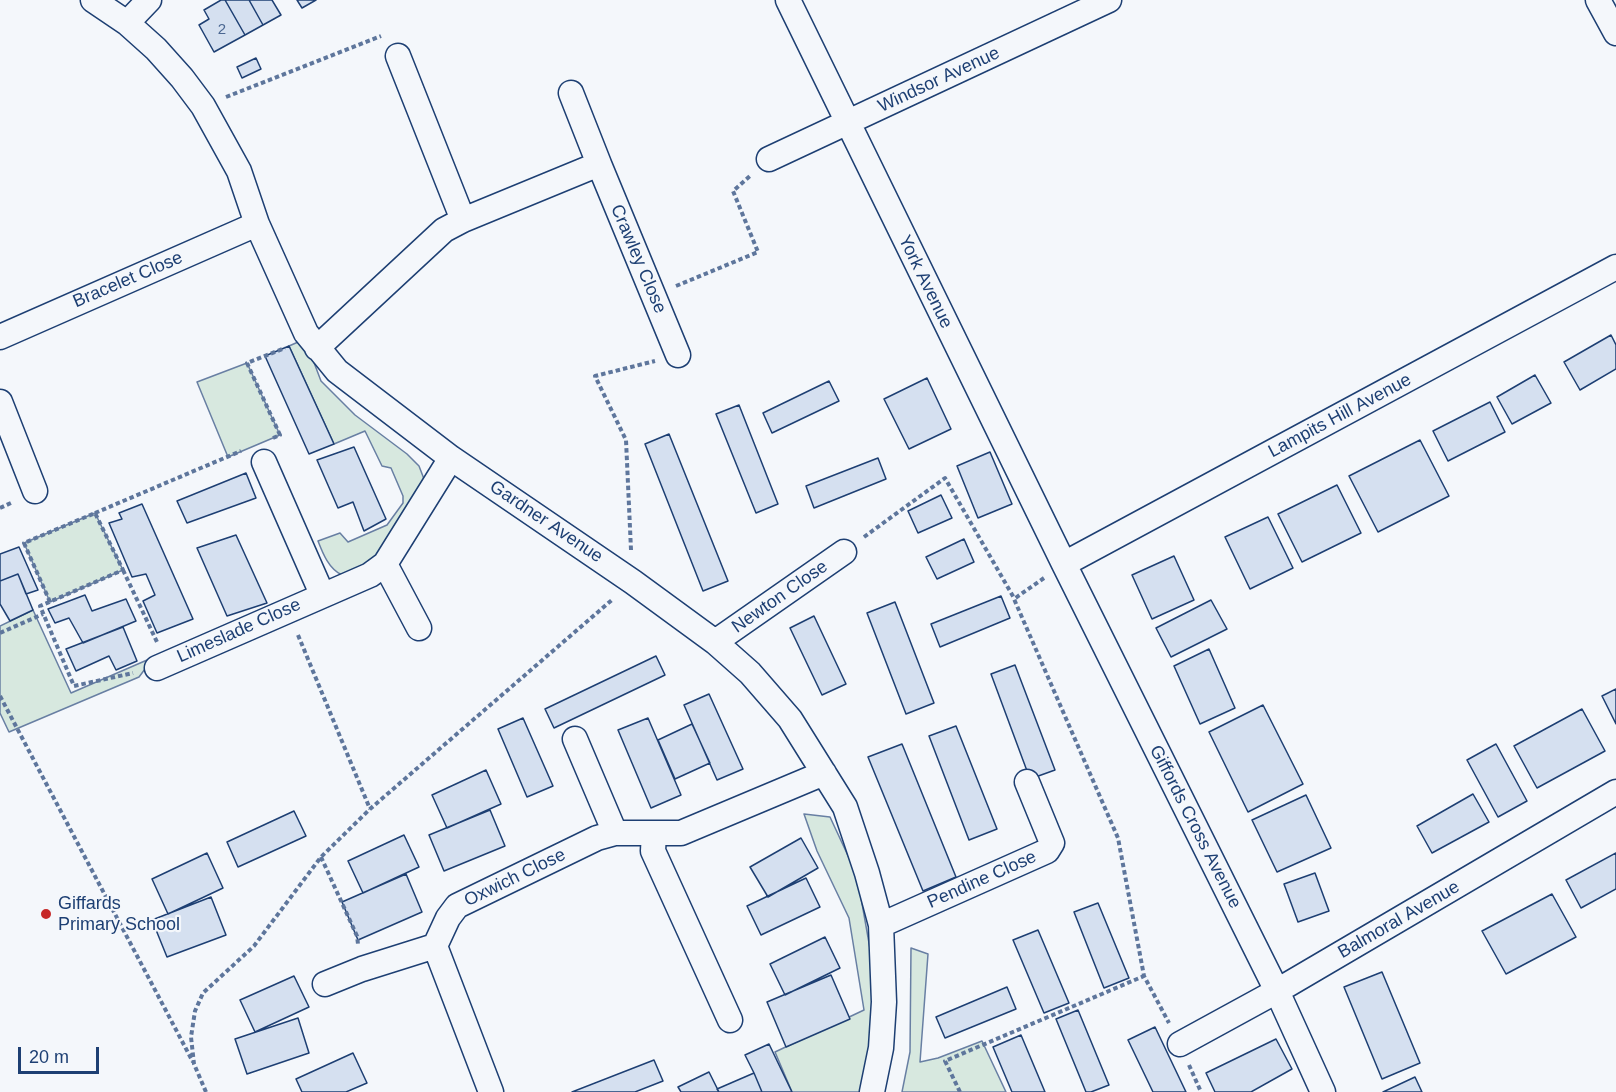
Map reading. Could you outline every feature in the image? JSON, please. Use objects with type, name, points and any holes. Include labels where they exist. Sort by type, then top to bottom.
[{"type":"street","name":"Gardner Avenue","points":[[93,0],[128,22],[182,78],[203,106],[239,171],[257,224],[313,343],[337,370],[451,458],[633,582],[715,642],[750,673],[790,719],[845,807],[881,925],[884,1002],[881,1048],[873,1092]]},
{"type":"street","points":[[128,22],[149,0]]},
{"type":"street","name":"York Avenue","points":[[788,0],[1064,564]]},
{"type":"street","name":"Windsor Avenue","points":[[769,159],[1109,0]]},
{"type":"street","points":[[1598,0],[1616,33]]},
{"type":"street","points":[[398,56],[463,220]]},
{"type":"street","name":"Crawley Close","points":[[571,93],[598,164],[678,355]]},
{"type":"street","points":[[313,343],[444,230],[598,164]]},
{"type":"street","name":"Bracelet Close","points":[[0,337],[257,224]]},
{"type":"street","name":"Lampits Hill Avenue","points":[[1064,564],[1616,267]]},
{"type":"street","points":[[0,402],[35,491]]},
{"type":"street","name":"Limeslade Close","points":[[261,450],[322,594]]},
{"type":"street","name":"Limeslade Close","points":[[162,666],[287,609],[370,575],[386,564],[451,458]]},
{"type":"street","name":"Newton Close","points":[[715,642],[844,552]]},
{"type":"street","points":[[386,564],[419,628]]},
{"type":"street","name":"Giffords Cross Avenue","points":[[1064,564],[1277,992],[1323,1092]]},
{"type":"street","points":[[575,739],[615,833]]},
{"type":"street","name":"Oxwich Close","points":[[435,946],[448,918],[457,906],[597,838],[615,833],[681,833],[824,773]]},
{"type":"street","name":"Pendine Close","points":[[881,925],[1047,851],[1052,843],[1027,782]]},
{"type":"street","name":"Balmoral Avenue","points":[[1180,1044],[1277,992],[1616,792]]},
{"type":"street","points":[[654,834],[653,851],[730,1020]]},
{"type":"street","points":[[325,984],[362,969],[435,946],[491,1092]]},
{"type":"path","points":[[203,106],[389,33],[398,56]]},
{"type":"path","points":[[654,295],[758,252],[733,191],[769,159]]},
{"type":"path","points":[[50,602],[24,543],[95,513],[261,450],[280,435],[247,363],[313,343]]},
{"type":"path","points":[[194,1064],[191,1037],[195,1011],[203,993],[254,946],[321,856],[370,809],[633,582],[626,440],[596,376],[678,355]]},
{"type":"path","points":[[844,552],[945,478],[1014,599],[1118,838],[1144,976],[1180,1044],[1201,1092]]},
{"type":"path","points":[[95,513],[123,570],[162,666],[74,686],[40,606],[123,570]]},
{"type":"path","points":[[1014,599],[1064,564]]},
{"type":"path","points":[[287,609],[370,809]]},
{"type":"path","points":[[0,633],[43,614]]},
{"type":"path","points":[[0,696],[194,1064],[206,1092]]},
{"type":"path","points":[[321,856],[357,936],[362,969]]},
{"type":"path","points":[[960,1092],[945,1061],[1144,976]]},
{"type":"shaded area","points":[[305,339],[321,381],[355,415],[407,454],[419,466],[424,479],[385,564],[342,575],[330,565],[318,541],[340,533],[348,542],[387,525],[403,503],[403,496],[391,468],[382,466],[365,431],[334,444],[289,346]]},
{"type":"shaded area","points":[[247,363],[280,435],[228,457],[197,382]]},
{"type":"shaded area","points":[[95,513],[123,570],[50,602],[24,543]]},
{"type":"shaded area","points":[[33,610],[71,693],[154,657],[139,677],[9,732],[0,713],[0,626]]},
{"type":"shaded area","points":[[804,814],[830,817],[857,875],[875,977],[873,1048],[864,1092],[792,1092],[775,1052],[864,1010],[849,918],[817,851]]},
{"type":"shaded area","points":[[911,948],[928,954],[920,1062],[938,1058],[982,1041],[1006,1092],[902,1092],[910,1052]]},
{"type":"building","points":[[225,0],[245,35],[214,52],[199,25],[209,19],[204,10]]},
{"type":"building","points":[[225,0],[249,0],[263,25],[245,35]]},
{"type":"building","points":[[249,0],[272,0],[281,15],[263,25]]},
{"type":"building","points":[[297,0],[316,0],[302,8]]},
{"type":"building","points":[[256,58],[261,69],[242,78],[237,67]]},
{"type":"building","points":[[1611,335],[1616,345],[1616,369],[1580,390],[1564,362]]},
{"type":"building","points":[[289,346],[334,444],[309,454],[265,356]]},
{"type":"building","points":[[1535,375],[1551,403],[1512,424],[1497,397]]},
{"type":"building","points":[[927,378],[951,429],[909,449],[884,399]]},
{"type":"building","points":[[829,381],[839,401],[772,433],[763,413]]},
{"type":"building","points":[[1490,402],[1505,432],[1448,461],[1433,431]]},
{"type":"building","points":[[739,405],[778,504],[756,513],[716,414]]},
{"type":"building","points":[[669,434],[728,581],[703,591],[645,444]]},
{"type":"building","points":[[1420,440],[1449,496],[1378,532],[1349,476]]},
{"type":"building","points":[[354,447],[386,519],[364,531],[353,502],[338,508],[317,460]]},
{"type":"building","points":[[990,452],[1012,504],[978,518],[957,466]]},
{"type":"building","points":[[878,458],[886,479],[814,508],[806,486]]},
{"type":"building","points":[[246,473],[256,498],[187,523],[177,501]]},
{"type":"building","points":[[1337,485],[1361,533],[1302,562],[1278,514]]},
{"type":"building","points":[[941,495],[952,518],[918,533],[908,511]]},
{"type":"building","points":[[142,504],[193,619],[157,633],[143,601],[155,595],[146,574],[132,577],[109,523],[122,519],[119,513]]},
{"type":"building","points":[[1268,517],[1293,568],[1250,589],[1225,537]]},
{"type":"building","points":[[236,535],[267,603],[227,616],[197,548]]},
{"type":"building","points":[[964,539],[974,562],[937,579],[926,557]]},
{"type":"building","points":[[19,547],[38,590],[26,594],[18,574],[0,581],[0,554]]},
{"type":"building","points":[[1174,556],[1194,600],[1152,619],[1132,575]]},
{"type":"building","points":[[18,574],[33,610],[10,621],[0,604],[0,581]]},
{"type":"building","points":[[85,595],[92,611],[126,599],[136,621],[83,643],[69,618],[55,623],[48,609]]},
{"type":"building","points":[[1001,596],[1010,618],[940,647],[931,624]]},
{"type":"building","points":[[1211,600],[1227,629],[1171,657],[1156,628]]},
{"type":"building","points":[[895,602],[934,703],[906,714],[867,613]]},
{"type":"building","points":[[814,616],[846,684],[822,695],[790,628]]},
{"type":"building","points":[[123,627],[137,661],[116,670],[109,656],[76,671],[66,649]]},
{"type":"building","points":[[1209,649],[1235,708],[1200,724],[1174,666]]},
{"type":"building","points":[[656,656],[665,675],[554,728],[545,709]]},
{"type":"building","points":[[1015,665],[1055,770],[1030,779],[991,674]]},
{"type":"building","points":[[1616,689],[1616,724],[1602,696]]},
{"type":"building","points":[[709,694],[743,769],[717,780],[684,705]]},
{"type":"building","points":[[1263,705],[1303,784],[1248,812],[1209,732]]},
{"type":"building","points":[[1582,709],[1605,751],[1537,788],[1514,746]]},
{"type":"building","points":[[523,718],[553,786],[527,797],[498,729]]},
{"type":"building","points":[[648,718],[681,795],[651,808],[618,730]]},
{"type":"building","points":[[692,724],[710,763],[675,779],[658,740]]},
{"type":"building","points":[[956,726],[997,829],[969,840],[929,736]]},
{"type":"building","points":[[902,744],[956,877],[923,891],[868,757]]},
{"type":"building","points":[[1496,744],[1527,801],[1498,817],[1467,760]]},
{"type":"building","points":[[486,770],[501,804],[447,828],[432,795]]},
{"type":"building","points":[[1473,794],[1489,822],[1432,853],[1417,826]]},
{"type":"building","points":[[1306,795],[1331,848],[1277,872],[1252,820]]},
{"type":"building","points":[[490,810],[505,846],[444,871],[429,835]]},
{"type":"building","points":[[294,811],[306,836],[238,867],[227,842]]},
{"type":"building","points":[[404,835],[419,867],[363,893],[348,861]]},
{"type":"building","points":[[801,838],[818,868],[768,897],[750,867]]},
{"type":"building","points":[[207,853],[223,888],[168,914],[152,879]]},
{"type":"building","points":[[1616,853],[1616,889],[1581,908],[1566,880]]},
{"type":"building","points":[[1315,873],[1329,911],[1298,922],[1284,884]]},
{"type":"building","points":[[406,874],[422,912],[358,940],[342,902]]},
{"type":"building","points":[[806,878],[820,907],[761,935],[747,906]]},
{"type":"building","points":[[1552,894],[1576,937],[1506,974],[1482,931]]},
{"type":"building","points":[[211,897],[226,935],[167,957],[152,920]]},
{"type":"building","points":[[1098,903],[1129,978],[1104,988],[1074,912]]},
{"type":"building","points":[[1038,930],[1069,1003],[1044,1013],[1013,940]]},
{"type":"building","points":[[825,937],[840,968],[785,995],[770,964]]},
{"type":"building","points":[[1382,972],[1420,1063],[1382,1079],[1344,987]]},
{"type":"building","points":[[831,975],[850,1019],[786,1047],[767,1002]]},
{"type":"building","points":[[294,976],[309,1007],[255,1032],[240,1000]]},
{"type":"building","points":[[1007,987],[1016,1009],[945,1038],[936,1017]]},
{"type":"building","points":[[1078,1010],[1109,1085],[1091,1092],[1086,1092],[1056,1019]]},
{"type":"building","points":[[298,1018],[309,1053],[247,1074],[235,1039]]},
{"type":"building","points":[[1155,1027],[1186,1092],[1153,1092],[1128,1040]]},
{"type":"building","points":[[1021,1035],[1045,1092],[1012,1092],[993,1047]]},
{"type":"building","points":[[1276,1039],[1292,1069],[1251,1092],[1215,1092],[1206,1073]]},
{"type":"building","points":[[769,1044],[792,1092],[762,1092],[745,1055]]},
{"type":"building","points":[[353,1053],[367,1083],[346,1092],[302,1092],[296,1079]]},
{"type":"building","points":[[654,1060],[663,1081],[635,1092],[572,1092]]},
{"type":"building","points":[[709,1072],[719,1092],[681,1092],[678,1087]]},
{"type":"building","points":[[754,1073],[762,1092],[719,1092],[717,1089]]},
{"type":"building","points":[[1415,1077],[1422,1092],[1383,1092]]},
{"type":"place","name":"Giffards Primary School","points":[[46,914]]}]
